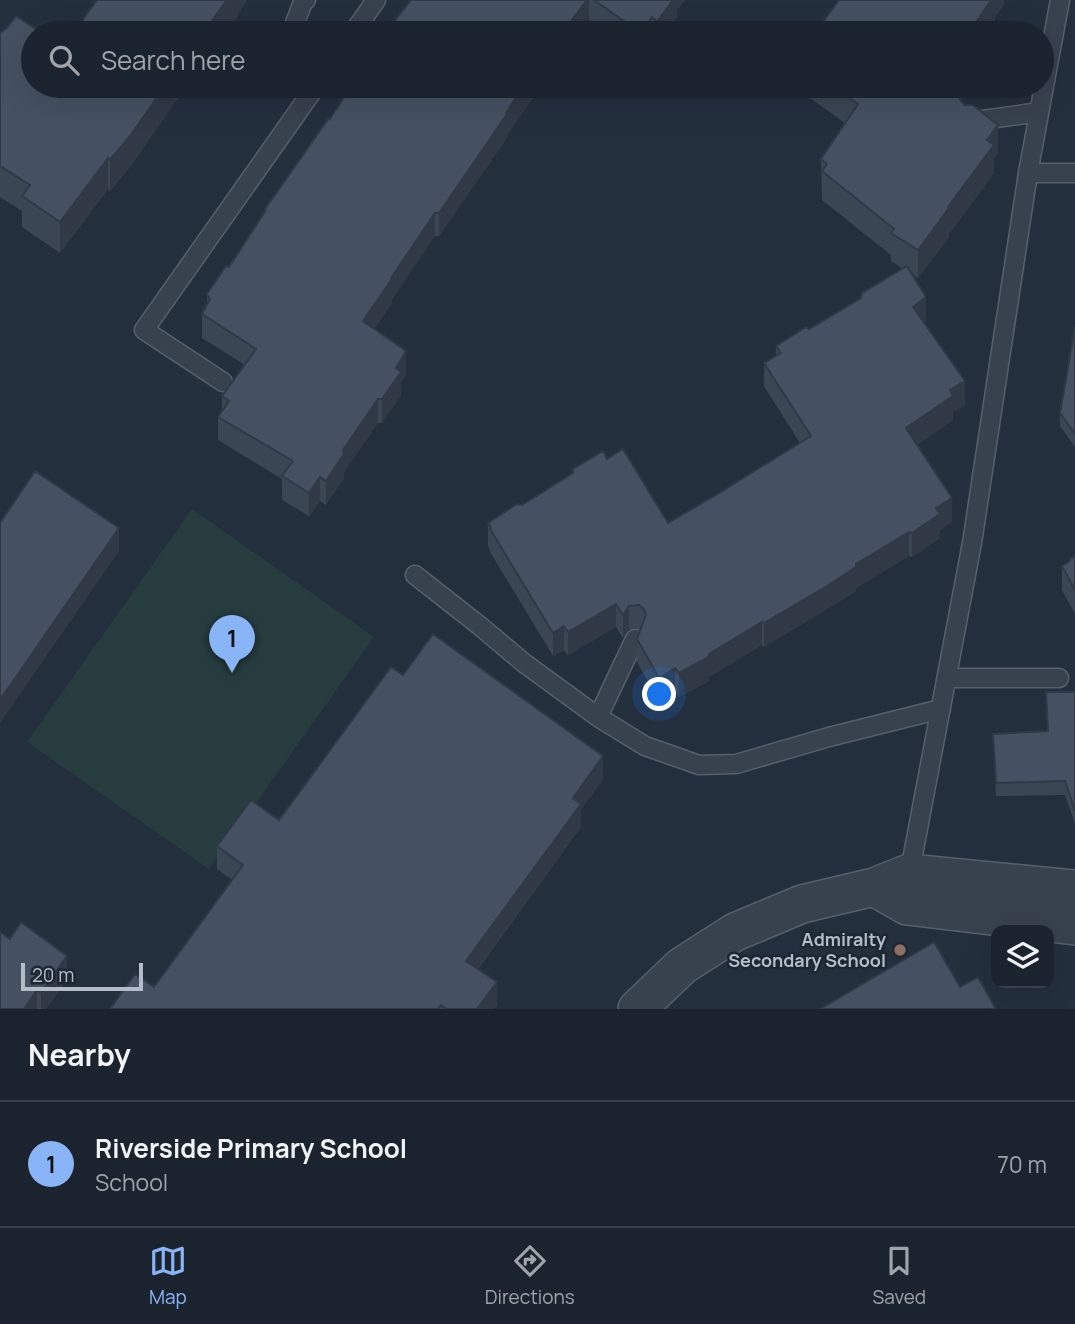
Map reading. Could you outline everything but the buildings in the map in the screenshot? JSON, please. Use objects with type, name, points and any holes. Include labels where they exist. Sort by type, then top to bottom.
[{"type":"street","points":[[637,1009],[681,965],[735,932],[802,904],[874,887],[1075,889]]},
{"type":"street","points":[[908,889],[1075,926]]},
{"type":"lane","points":[[296,21],[306,0]]},
{"type":"lane","points":[[361,21],[376,0]]},
{"type":"lane","points":[[1054,32],[1060,0]]},
{"type":"lane","points":[[223,382],[144,330],[305,98]]},
{"type":"lane","points":[[908,889],[972,543],[1042,98]]},
{"type":"lane","points":[[970,122],[1039,112]]},
{"type":"lane","points":[[1028,173],[1075,173]]},
{"type":"lane","points":[[415,575],[524,663],[598,717],[645,746],[699,765],[737,764],[829,737],[941,709]]},
{"type":"lane","points":[[598,717],[635,639]]},
{"type":"lane","points":[[947,678],[1059,678]]},
{"type":"green space","points":[[192,509],[374,637],[209,869],[27,742]]},
{"type":"place","name":"Riverside Primary School","points":[[232,673]]},
{"type":"place","name":"Admiralty Secondary School","points":[[900,950]]}]
